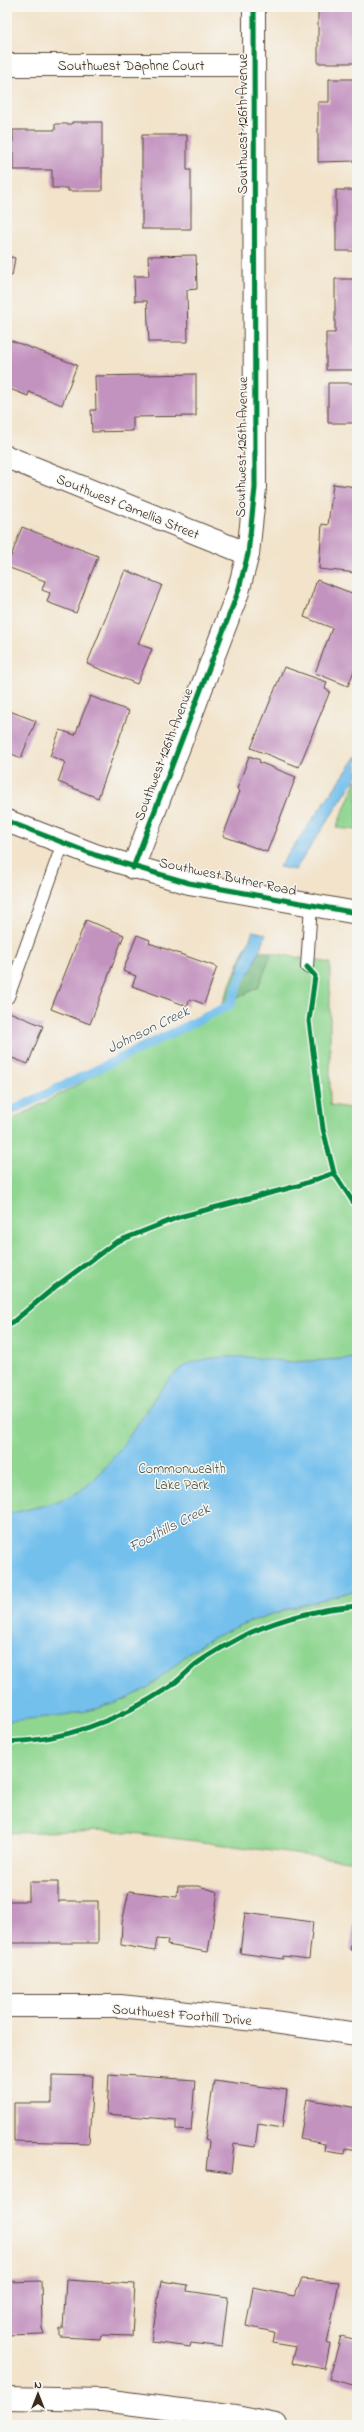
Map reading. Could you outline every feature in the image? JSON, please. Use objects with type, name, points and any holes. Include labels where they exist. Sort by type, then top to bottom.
[{"type":"street","name":"Southwest 126th Avenue","points":[[133,868],[238,592],[248,554],[255,488],[254,7]]},
{"type":"street","name":"Southwest Daphne Court","points":[[7,65],[254,65]]},
{"type":"street","name":"Southwest Camellia Street","points":[[7,457],[248,554]]},
{"type":"street","name":"Southwest Butner Road","points":[[7,820],[133,868],[189,883],[357,913]]},
{"type":"street","name":"Southwest Foothill Drive","points":[[7,2006],[120,2006],[274,2022],[357,2034]]},
{"type":"street","points":[[7,2398],[103,2400],[236,2417],[276,2425]]},
{"type":"lane","points":[[8,998],[63,842]]},
{"type":"lane","points":[[307,967],[311,905]]},
{"type":"green space","points":[[357,779],[357,830],[336,828]]},
{"type":"green space","points":[[245,948],[272,953],[258,987],[221,1007]]},
{"type":"green space","name":"Commonwealth Lake Park","points":[[272,953],[330,963],[330,1105],[357,1109],[357,1862],[109,1830],[7,1833],[7,1117],[10,1121],[258,987]]},
{"type":"water","points":[[357,756],[357,776],[295,870],[279,867]]},
{"type":"water","points":[[253,931],[266,934],[251,972],[237,972]]},
{"type":"water","name":"Foothills Creek","points":[[227,1357],[247,1357],[293,1362],[357,1358],[357,1590],[280,1611],[225,1632],[192,1651],[150,1686],[117,1703],[63,1715],[7,1721],[7,1514],[64,1499],[80,1491],[96,1477],[112,1459],[158,1394],[180,1369],[197,1361]]},
{"type":"building","points":[[318,7],[357,7],[357,63],[318,63]]},
{"type":"building","points":[[329,79],[357,79],[357,161],[318,162],[318,102],[329,102]]},
{"type":"building","points":[[72,122],[102,122],[102,191],[68,191],[68,188],[52,188],[52,170],[13,170],[13,130],[55,130],[55,124],[72,124]]},
{"type":"building","points":[[142,135],[187,135],[187,170],[191,170],[191,229],[142,229]]},
{"type":"building","points":[[336,190],[357,190],[357,251],[336,251]]},
{"type":"building","points":[[196,255],[197,289],[187,290],[188,342],[149,342],[147,301],[135,301],[134,276],[149,276],[148,256]]},
{"type":"building","points":[[7,256],[15,258],[12,276],[7,275]]},
{"type":"building","points":[[335,279],[357,279],[357,370],[326,370],[326,333],[335,333]]},
{"type":"building","points":[[7,339],[77,365],[62,405],[29,392],[28,396],[7,388]]},
{"type":"building","points":[[196,374],[196,416],[133,417],[133,431],[92,432],[91,410],[96,410],[95,376]]},
{"type":"building","points":[[328,383],[357,383],[357,471],[354,471],[354,423],[328,423]]},
{"type":"building","points":[[333,484],[357,487],[357,573],[319,569],[322,524],[328,525]]},
{"type":"building","points":[[22,527],[98,556],[76,613],[47,602],[50,593],[42,590],[45,581],[7,567]]},
{"type":"building","points":[[125,570],[162,585],[138,644],[152,649],[137,684],[87,664]]},
{"type":"building","points":[[317,580],[357,595],[357,663],[348,686],[315,673],[332,628],[304,617]]},
{"type":"building","points":[[284,667],[327,682],[325,689],[330,691],[299,767],[251,748]]},
{"type":"building","points":[[90,696],[129,711],[98,798],[58,782],[65,762],[50,756],[60,730],[75,735]]},
{"type":"building","points":[[7,710],[36,721],[21,758],[7,752]]},
{"type":"building","points":[[249,756],[260,760],[259,762],[296,777],[267,852],[223,836],[240,791],[237,789]]},
{"type":"building","points":[[86,920],[124,935],[90,1024],[51,1009]]},
{"type":"building","points":[[137,935],[150,940],[149,943],[217,967],[204,1004],[190,999],[187,1006],[132,986],[136,976],[123,971]]},
{"type":"building","points":[[7,1011],[43,1026],[28,1064],[7,1056]]},
{"type":"building","points":[[29,1882],[58,1882],[58,1901],[98,1901],[98,1943],[7,1943],[7,1901],[29,1901]]},
{"type":"building","points":[[178,1886],[199,1886],[218,1892],[208,1952],[167,1945],[168,1940],[157,1939],[155,1951],[121,1945],[122,1923],[129,1891],[177,1897]]},
{"type":"building","points":[[357,1912],[357,1951],[350,1950]]},
{"type":"building","points":[[245,1913],[313,1922],[309,1959],[283,1956],[283,1959],[240,1953]]},
{"type":"building","points":[[109,2074],[195,2080],[191,2131],[176,2130],[176,2120],[107,2114]]},
{"type":"building","points":[[52,2075],[93,2076],[89,2143],[14,2141],[14,2103],[52,2103]]},
{"type":"building","points":[[214,2080],[287,2090],[282,2128],[258,2124],[255,2147],[234,2144],[231,2173],[206,2170],[209,2141],[205,2140]]},
{"type":"building","points":[[307,2099],[357,2108],[357,2150],[346,2148],[345,2154],[324,2151],[325,2144],[300,2139]]},
{"type":"building","points":[[302,2279],[339,2282],[327,2344],[330,2344],[325,2369],[292,2363],[296,2347],[272,2343],[274,2332],[246,2326],[253,2288],[294,2296]]},
{"type":"building","points":[[66,2280],[135,2284],[132,2336],[101,2335],[100,2339],[60,2337],[60,2329],[63,2329]]},
{"type":"building","points":[[41,2281],[42,2328],[44,2334],[7,2335],[7,2282]]},
{"type":"building","points":[[161,2281],[188,2285],[187,2291],[228,2297],[222,2347],[191,2343],[190,2347],[151,2342]]},
{"type":"building","points":[[341,2336],[357,2340],[357,2386],[329,2379]]},
{"type":"waterway","name":"Johnson Creek","points":[[7,1113],[230,1005],[248,961]]},
{"type":"cycle path","points":[[133,868],[238,592],[248,554],[255,488],[254,7]]},
{"type":"cycle path","points":[[7,821],[95,855],[189,883],[357,913]]},
{"type":"cycle path","points":[[307,967],[315,976],[309,1021],[323,1129],[334,1173],[357,1208]]},
{"type":"cycle path","points":[[7,1327],[55,1287],[116,1242],[179,1217],[297,1186],[334,1173]]},
{"type":"cycle path","points":[[7,1742],[29,1741],[51,1737],[72,1733],[93,1726],[133,1709],[152,1698],[171,1686],[201,1660],[243,1636],[285,1620],[313,1612],[357,1606]]}]
